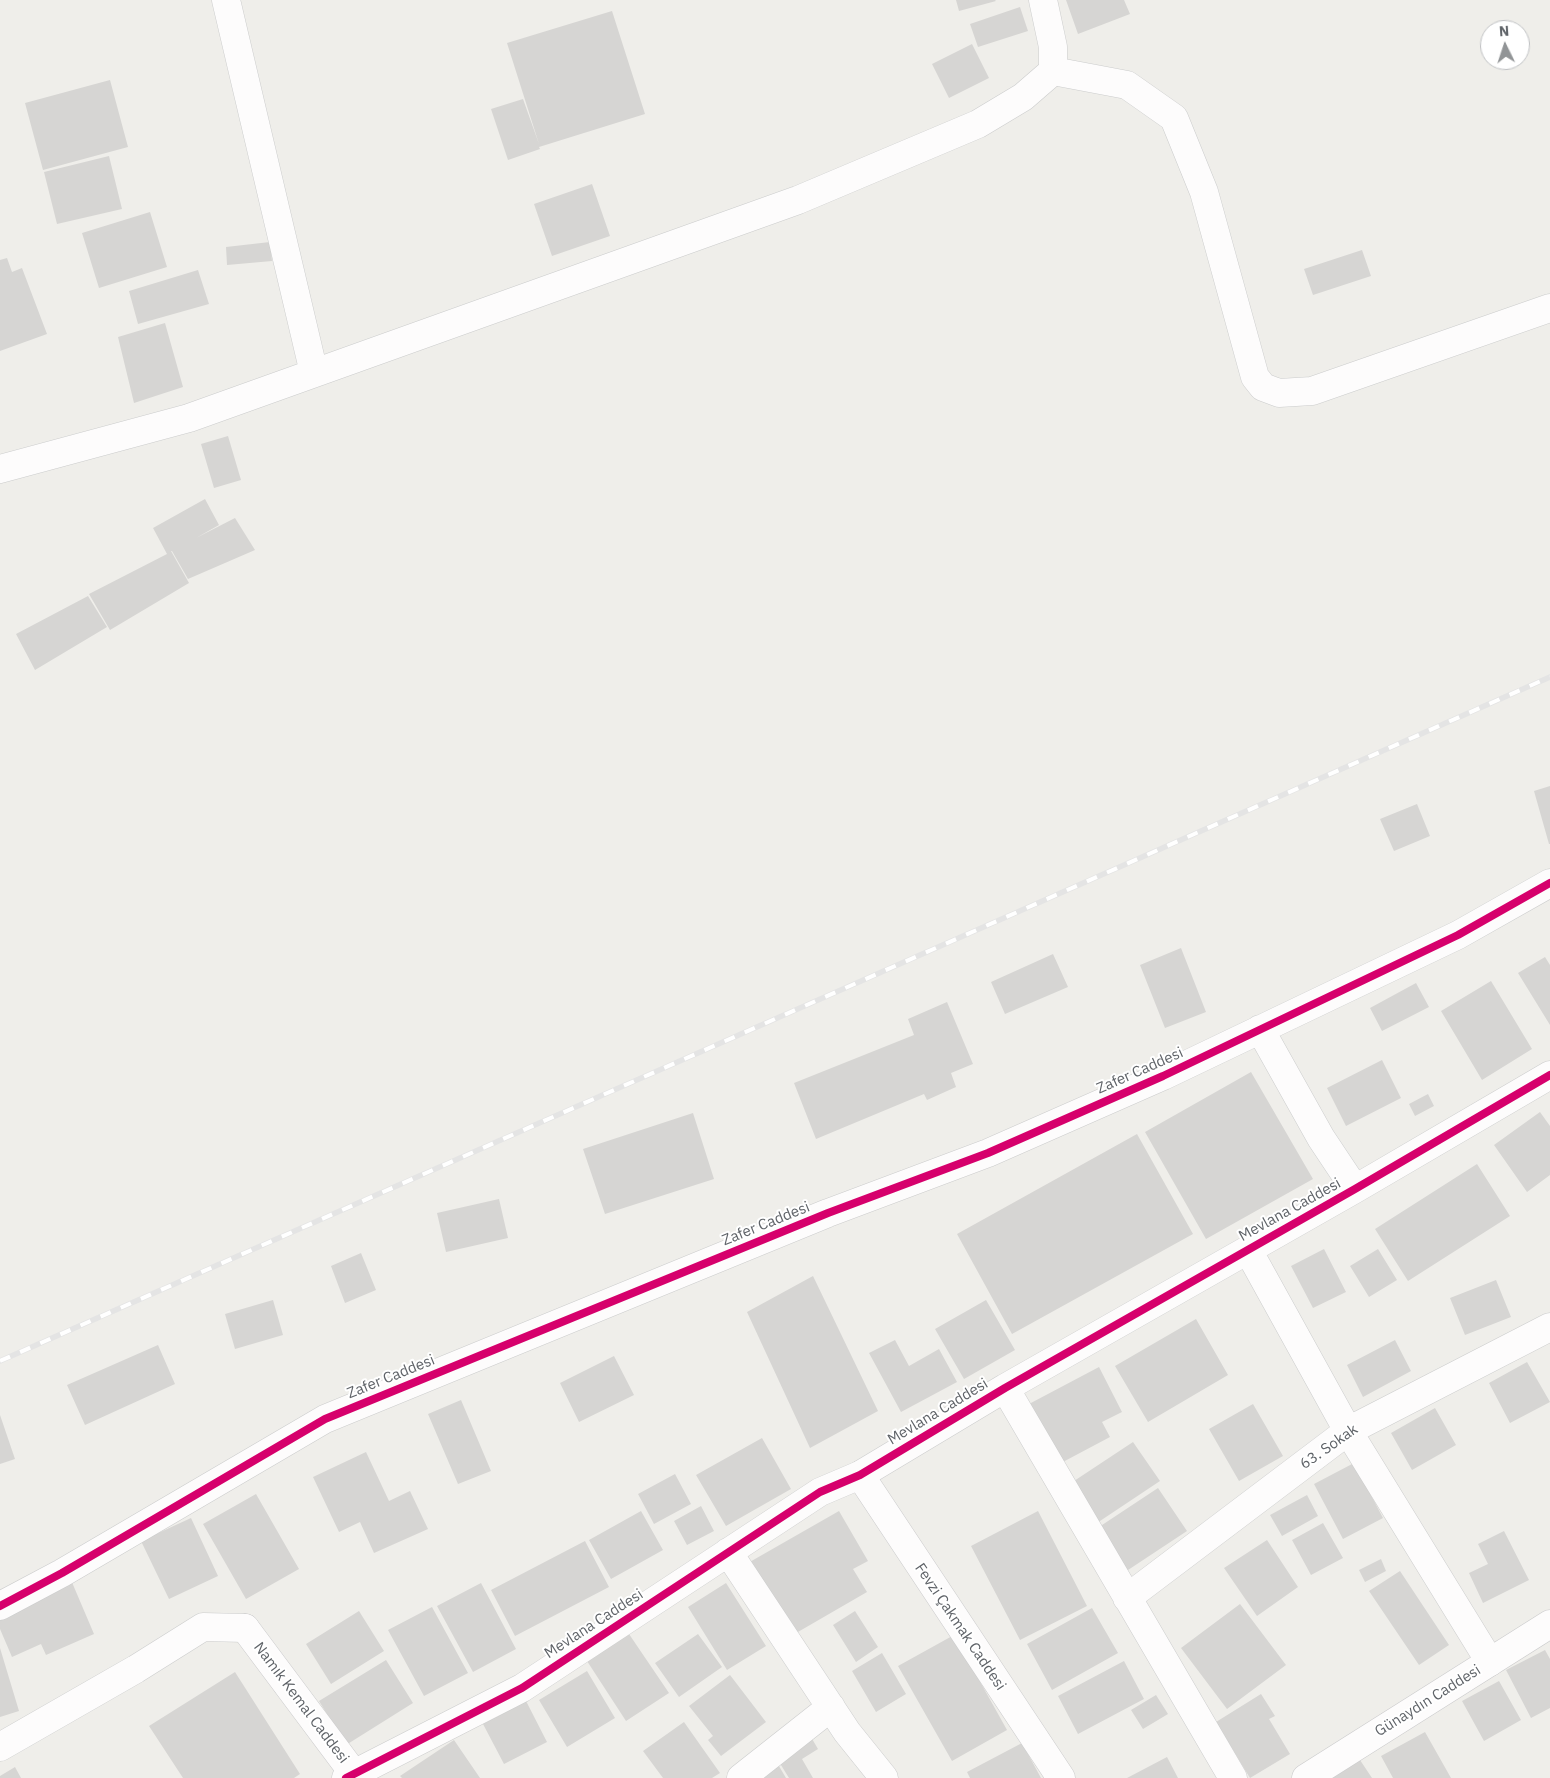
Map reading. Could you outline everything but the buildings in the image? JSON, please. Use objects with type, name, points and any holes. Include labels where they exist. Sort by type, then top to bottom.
[{"type":"street","points":[[226,0],[314,373]]},
{"type":"street","points":[[0,469],[189,418],[798,200],[978,124],[1023,97],[1052,71],[1053,47],[1043,0]]},
{"type":"street","points":[[1052,71],[1127,85],[1174,118],[1204,192],[1255,377],[1263,388],[1279,393],[1312,390],[1550,308]]},
{"type":"street","name":"Zafer Caddesi","points":[[0,1606],[62,1573],[325,1419],[828,1213],[988,1153],[1163,1076],[1458,935],[1550,883]]},
{"type":"street","points":[[1260,1029],[1320,1138],[1355,1189]]},
{"type":"street","name":"Mevlana Caddesi","points":[[352,1777],[522,1688],[820,1492],[860,1475],[1005,1388],[1355,1189],[1550,1075]]},
{"type":"street","points":[[1248,1250],[1348,1431],[1490,1662]]},
{"type":"street","name":"63. Sokak","points":[[1127,1598],[1348,1431],[1550,1328]]},
{"type":"street","points":[[1005,1388],[1233,1778]]},
{"type":"street","name":"Fevzi Çakmak Caddesi","points":[[860,1475],[1061,1778]]},
{"type":"street","points":[[728,1552],[847,1732],[884,1778]]},
{"type":"street","name":"Günaydın Caddesi","points":[[1306,1778],[1550,1624]]},
{"type":"street","name":"Namık Kemal Caddesi","points":[[0,1746],[136,1669],[203,1626],[245,1628],[352,1777]]},
{"type":"street","points":[[741,1778],[831,1707]]},
{"type":"railway","points":[[0,1361],[1550,677]]},
{"type":"cycle path","points":[[0,1606],[62,1573],[325,1419],[828,1213],[988,1153],[1163,1076],[1458,935],[1550,883]]},
{"type":"cycle path","points":[[346,1778],[522,1688],[820,1492],[860,1475],[1005,1388],[1355,1189],[1550,1075]]}]
